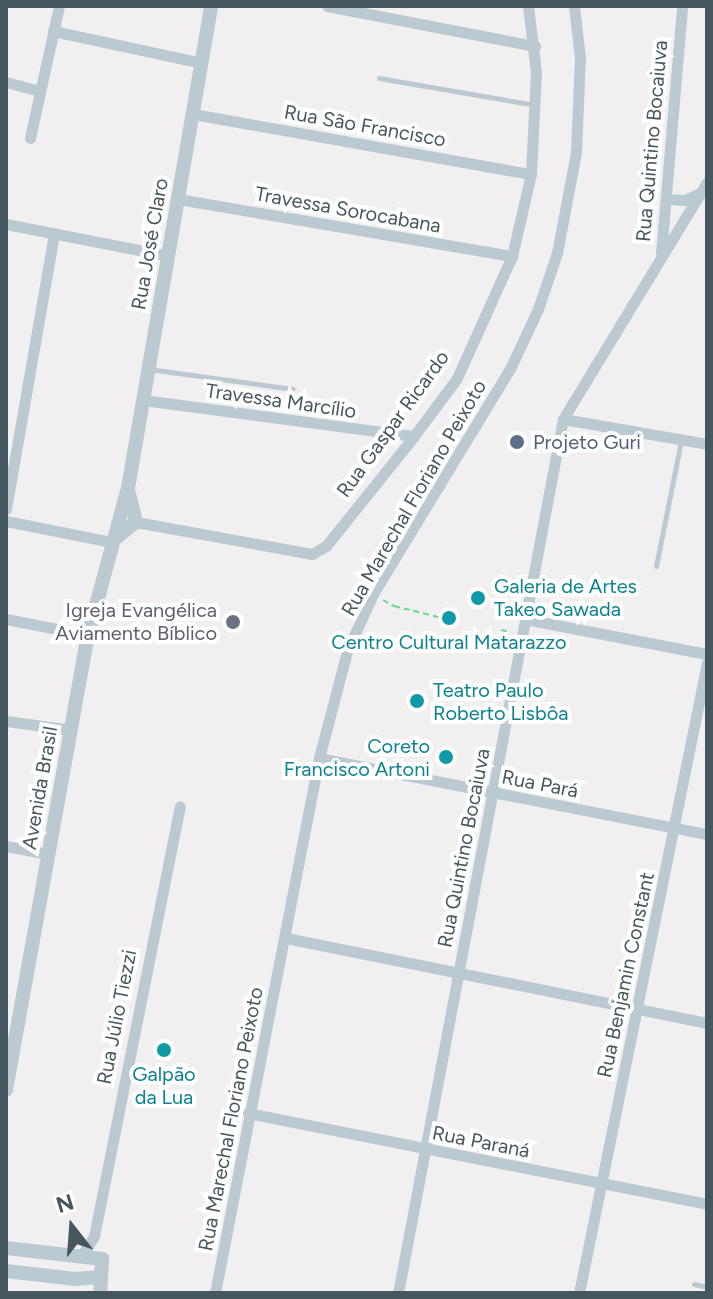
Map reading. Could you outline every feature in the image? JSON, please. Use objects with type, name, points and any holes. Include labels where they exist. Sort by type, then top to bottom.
[{"type":"street","points":[[30,138],[59,6]]},
{"type":"street","name":"Rua José Claro","points":[[111,542],[128,488],[211,6]]},
{"type":"street","points":[[327,6],[535,46]]},
{"type":"street","name":"Rua Gaspar Ricardo","points":[[136,522],[312,554],[326,546],[414,436],[457,378],[512,256],[531,174],[536,105],[535,46],[528,6]]},
{"type":"street","name":"Rua Marechal Floriano Peixoto","points":[[215,1293],[319,758],[347,651],[373,594],[510,369],[546,287],[564,224],[576,152],[580,58],[574,6]]},
{"type":"street","name":"Rua Quintino Bocaiuva","points":[[398,1293],[563,419],[660,258],[682,6]]},
{"type":"street","points":[[53,31],[202,63]]},
{"type":"street","points":[[6,82],[40,91]]},
{"type":"street","name":"Rua São Francisco","points":[[193,114],[531,174]]},
{"type":"street","points":[[666,199],[685,200],[704,187]]},
{"type":"street","points":[[660,258],[704,187]]},
{"type":"street","name":"Travessa Sorocabana","points":[[178,199],[512,256]]},
{"type":"street","points":[[6,224],[169,256]]},
{"type":"street","points":[[6,509],[54,234]]},
{"type":"street","name":"Travessa Marcílio","points":[[143,400],[311,425],[414,436]]},
{"type":"street","points":[[563,419],[707,444]]},
{"type":"street","name":"Rua José Claro","points":[[128,488],[136,522]]},
{"type":"street","points":[[6,521],[111,542],[136,522]]},
{"type":"street","name":"Avenida Brasil","points":[[6,1090],[10,1042],[88,635],[111,542]]},
{"type":"street","points":[[6,619],[88,635]]},
{"type":"street","points":[[525,619],[707,654]]},
{"type":"street","name":"Rua Benjamin Constant","points":[[579,1293],[707,663]]},
{"type":"street","points":[[6,721],[71,730]]},
{"type":"street","name":"Rua Pará","points":[[319,758],[707,834]]},
{"type":"street","name":"Rua Júlio Tiezzi","points":[[77,1286],[81,1257],[94,1236],[180,807]]},
{"type":"street","points":[[6,846],[48,854]]},
{"type":"street","points":[[286,938],[707,1023]]},
{"type":"street","name":"Rua Paraná","points":[[248,1113],[707,1204]]},
{"type":"street","points":[[94,1236],[102,1259],[100,1293]]},
{"type":"street","points":[[6,1248],[102,1259]]},
{"type":"street","points":[[6,1271],[77,1286],[101,1277]]},
{"type":"lane","points":[[379,78],[536,105]]},
{"type":"lane","points":[[148,368],[293,389]]},
{"type":"lane","points":[[656,566],[681,440]]},
{"type":"lane","points":[[694,1284],[707,1287]]},
{"type":"path","points":[[373,594],[394,606],[458,622]]},
{"type":"place","name":"Projeto Guri","points":[[517,442]]},
{"type":"place","name":"Galeria de Artes Takeo Sawada","points":[[478,598]]},
{"type":"place","name":"Centro Cultural Matarazzo","points":[[449,618]]},
{"type":"place","name":"Igreja Evangélica Aviamento Bíblico","points":[[233,622]]},
{"type":"place","name":"Teatro Paulo Roberto Lisbôa","points":[[417,701]]},
{"type":"place","name":"Coreto Francisco Artoni","points":[[446,757]]},
{"type":"place","name":"Galpão da Lua","points":[[164,1050]]}]
